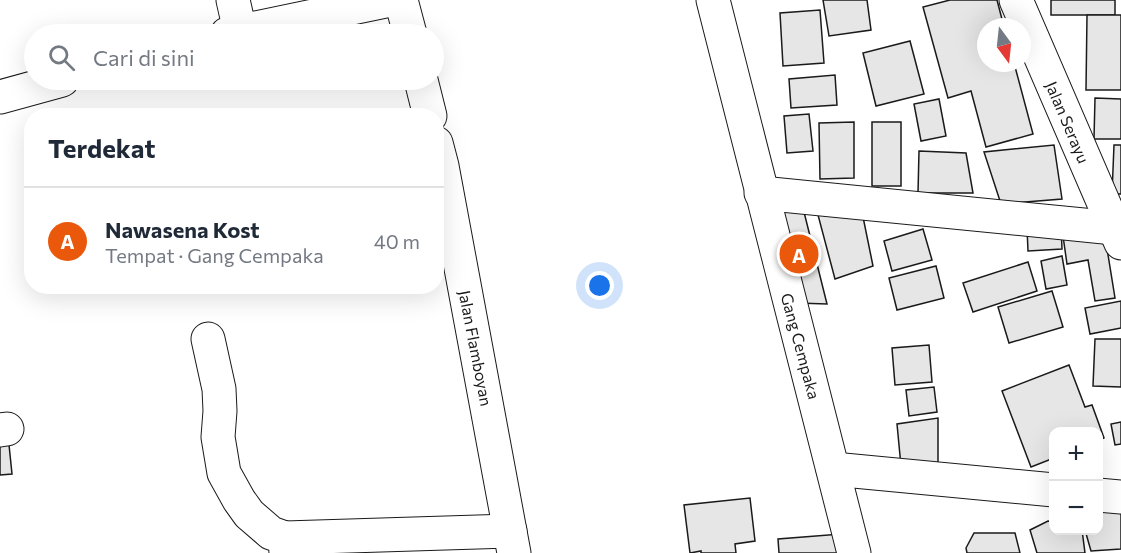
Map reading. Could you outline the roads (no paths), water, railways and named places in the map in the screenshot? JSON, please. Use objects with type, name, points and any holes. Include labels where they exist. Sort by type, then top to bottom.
[{"type":"street","points":[[233,22],[390,0]]},
{"type":"street","points":[[401,0],[407,24]]},
{"type":"street","name":"Gang Cempaka","points":[[713,0],[854,553]]},
{"type":"street","name":"Jalan Serayu","points":[[1016,0],[1118,236]]},
{"type":"street","points":[[0,97],[26,90]]},
{"type":"street","points":[[424,90],[428,108]]},
{"type":"street","name":"Jalan Flamboyan","points":[[444,177],[512,542]]},
{"type":"street","points":[[761,193],[1118,236]]},
{"type":"street","points":[[208,339],[219,389],[218,437],[224,473],[249,514],[286,546],[512,542]]},
{"type":"street","points":[[832,469],[1049,490]]},
{"type":"street","points":[[1103,495],[1121,497]]},
{"type":"place","name":"Nawasena Kost","points":[[799,254]]}]
